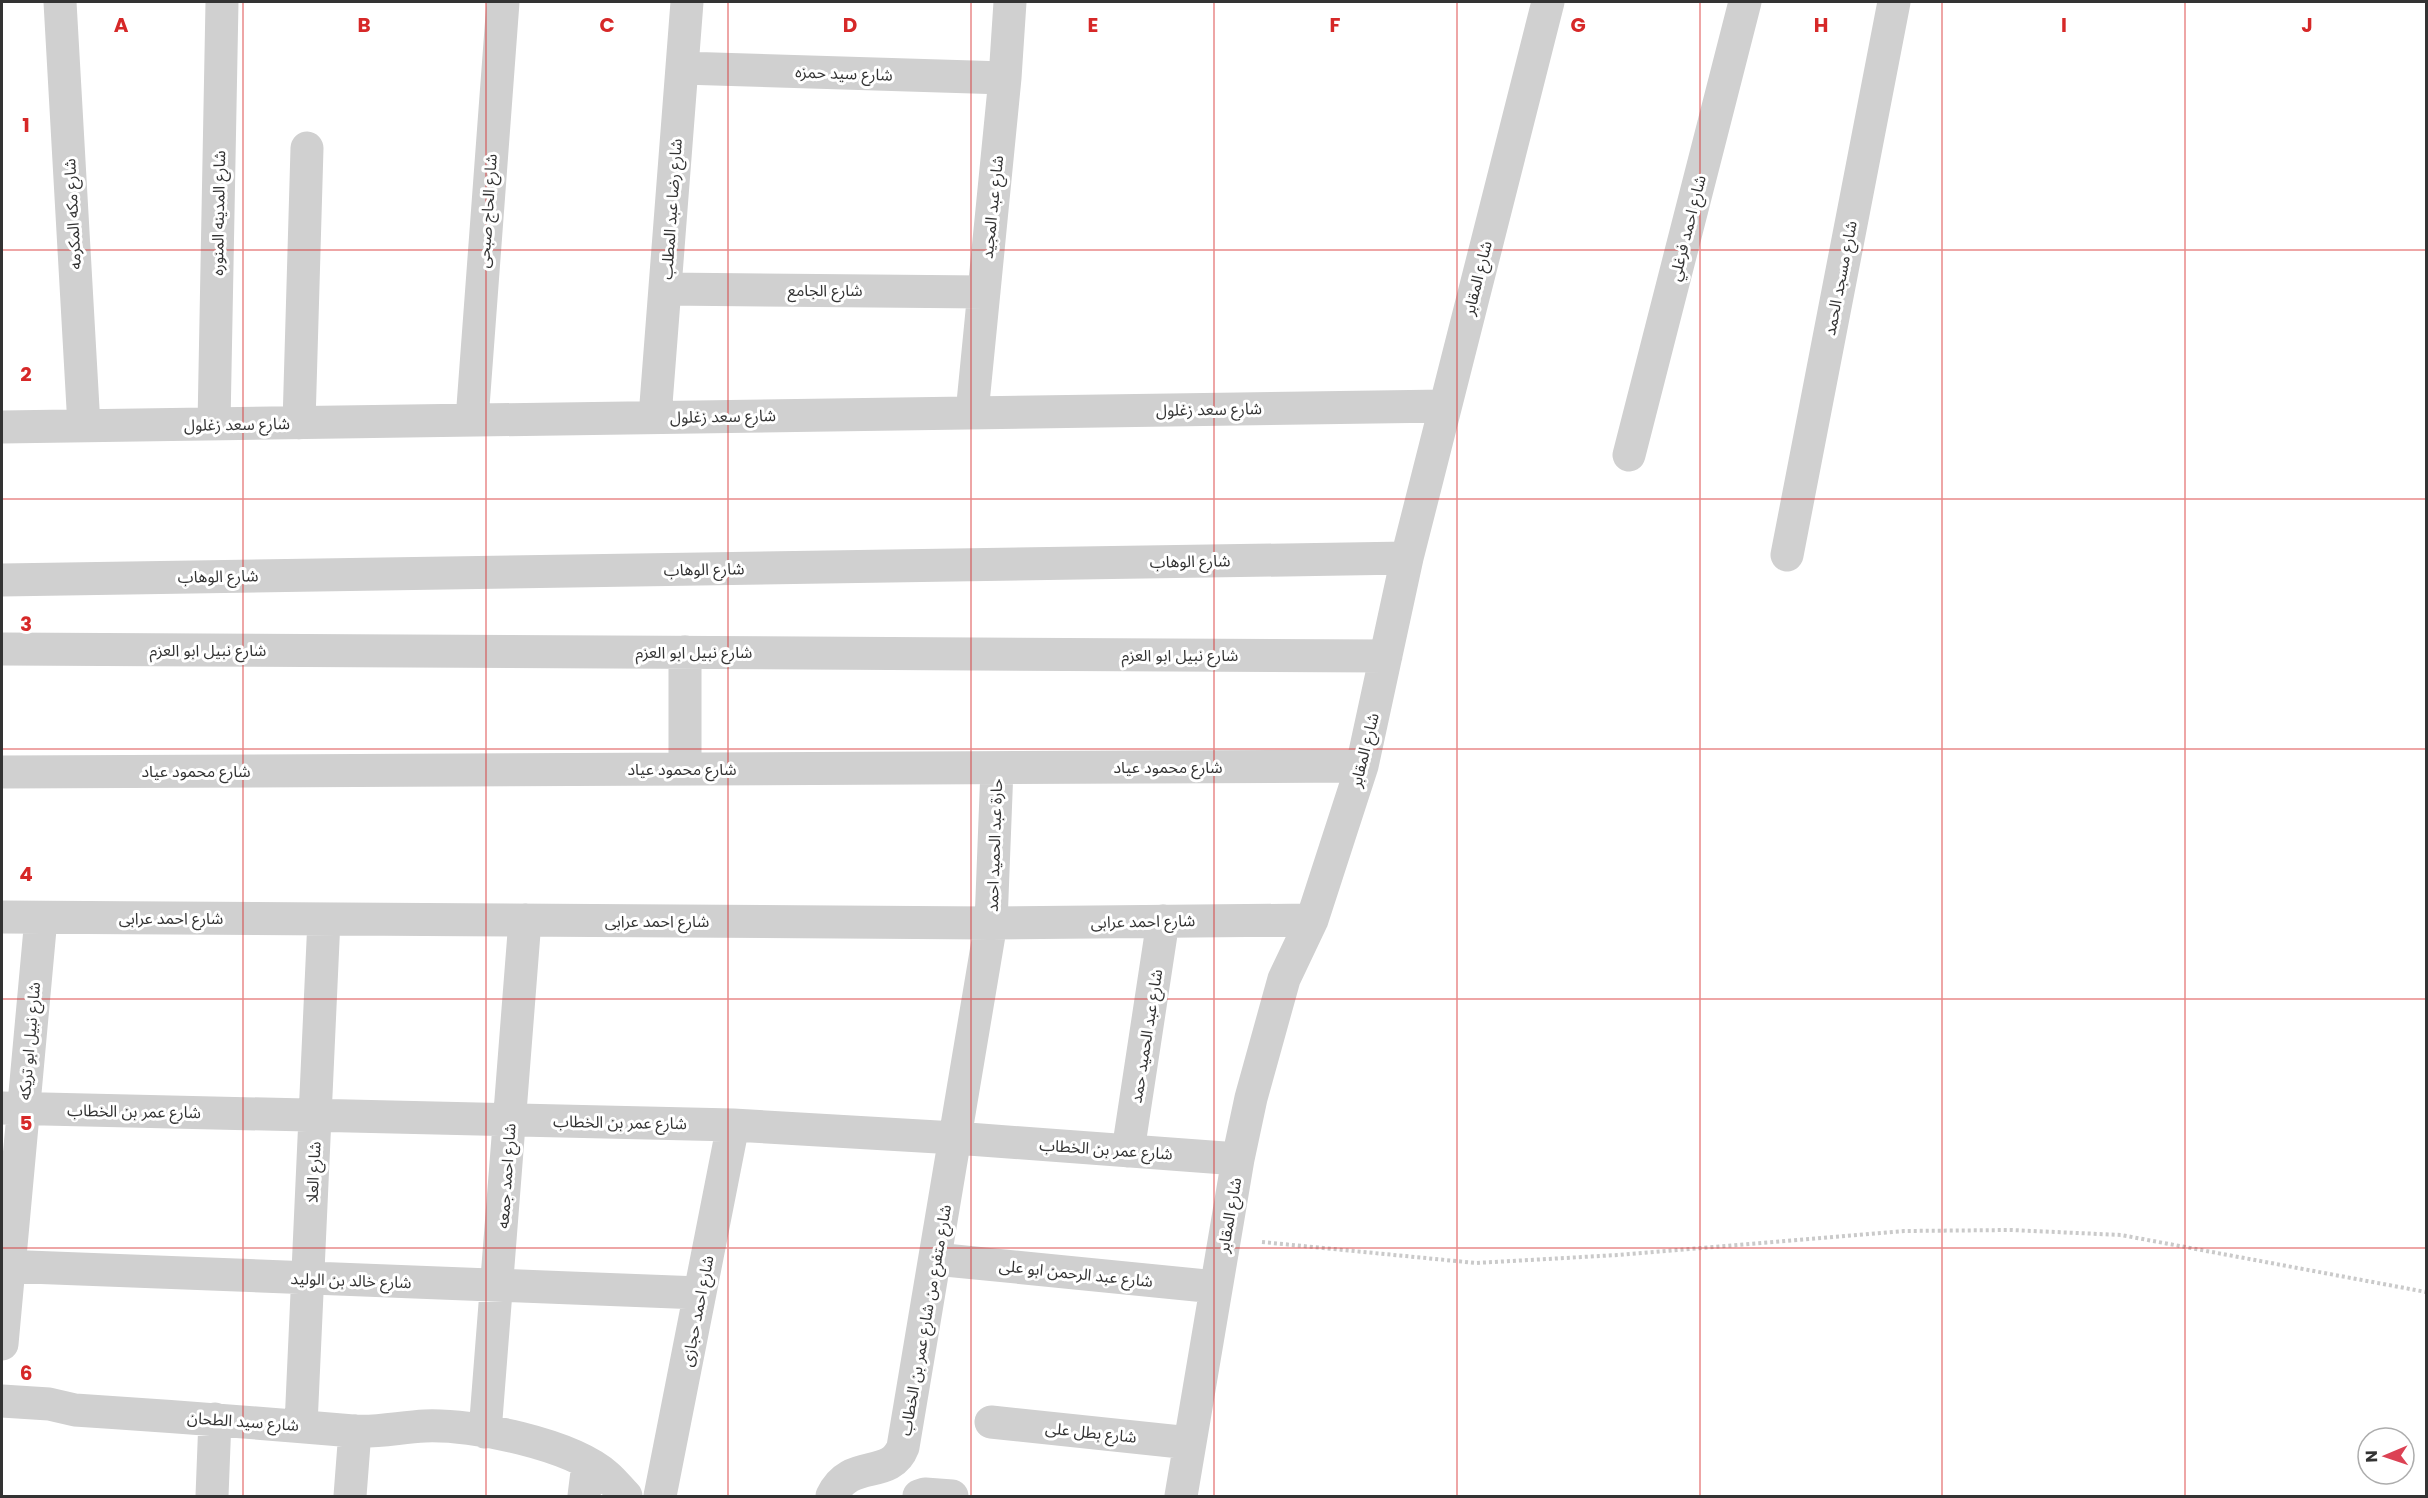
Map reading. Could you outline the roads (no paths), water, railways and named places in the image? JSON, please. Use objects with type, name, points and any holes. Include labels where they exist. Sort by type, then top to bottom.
[{"type":"street","name":"شارع مكه المكرمه","points":[[60,2],[84,426]]},
{"type":"street","name":"شارع المدينه المنوره","points":[[214,424],[222,2]]},
{"type":"street","name":"شارع الحاج صبحى","points":[[471,420],[503,2]]},
{"type":"street","name":"شارع رضا عبد المطلب","points":[[655,417],[687,2]]},
{"type":"street","name":"شارع عبد المجيد","points":[[972,413],[1005,78],[1010,2]]},
{"type":"street","name":"شارع المقابر","points":[[1181,1497],[1238,1159],[1251,1098],[1284,979],[1312,920],[1362,766],[1407,558],[1548,2]]},
{"type":"street","name":"شارع احمد فرغلي","points":[[1629,455],[1745,2]]},
{"type":"street","name":"شارع مسجد الحمد","points":[[1787,555],[1894,2]]},
{"type":"street","name":"شارع سيد حمزه","points":[[682,68],[1005,78]]},
{"type":"street","points":[[299,423],[307,148]]},
{"type":"street","name":"شارع الجامع","points":[[665,289],[984,292]]},
{"type":"street","name":"شارع سعد زغلول","points":[[2,427],[1445,406]]},
{"type":"street","name":"شارع الوهاب","points":[[2,580],[1407,558]]},
{"type":"street","name":"شارع نبيل ابو العزم","points":[[2,650],[1386,656]]},
{"type":"street","points":[[685,652],[685,769]]},
{"type":"street","name":"شارع محمود عياد","points":[[2,772],[1362,766]]},
{"type":"street","name":"حارة عبد الحميد احمد","points":[[955,1138],[991,922],[997,768]]},
{"type":"street","name":"شارع احمد عرابى","points":[[2,917],[991,922],[1312,920]]},
{"type":"street","name":"شارع نبيل ابو تريكه","points":[[2,1344],[12,1109],[41,918]]},
{"type":"street","name":"شارع العلا","points":[[301,1425],[324,919]]},
{"type":"street","name":"شارع احمد جمعه","points":[[484,1432],[498,1286],[525,920]]},
{"type":"street","name":"شارع عبد الحميد حمد","points":[[1128,1151],[1163,921]]},
{"type":"street","name":"شارع عمر بن الخطاب","points":[[12,1109],[733,1125],[955,1138],[1238,1159]]},
{"type":"street","name":"شارع احمد حجازى","points":[[660,1497],[733,1125]]},
{"type":"street","name":"شارع متفرع من شارع عمر بن الخطاب","points":[[832,1497],[850,1474],[888,1465],[899,1458],[903,1447],[955,1138]]},
{"type":"street","name":"شارع عبد الرحمن ابو على","points":[[935,1259],[1216,1287]]},
{"type":"street","name":"شارع خالد بن الوليد","points":[[5,1267],[700,1293]]},
{"type":"street","name":"شارع سيد الطحان","points":[[2,1401],[49,1404],[75,1410],[301,1425],[355,1431],[372,1432],[428,1426],[484,1432],[520,1438],[547,1446],[588,1464],[607,1475],[626,1497]]},
{"type":"street","points":[[212,1497],[215,1419]]},
{"type":"street","name":"شارع بطل على","points":[[991,1422],[1190,1443]]},
{"type":"street","points":[[350,1497],[355,1431]]},
{"type":"street","points":[[584,1497],[588,1464]]},
{"type":"street","points":[[919,1497],[925,1494],[952,1497]]}]
